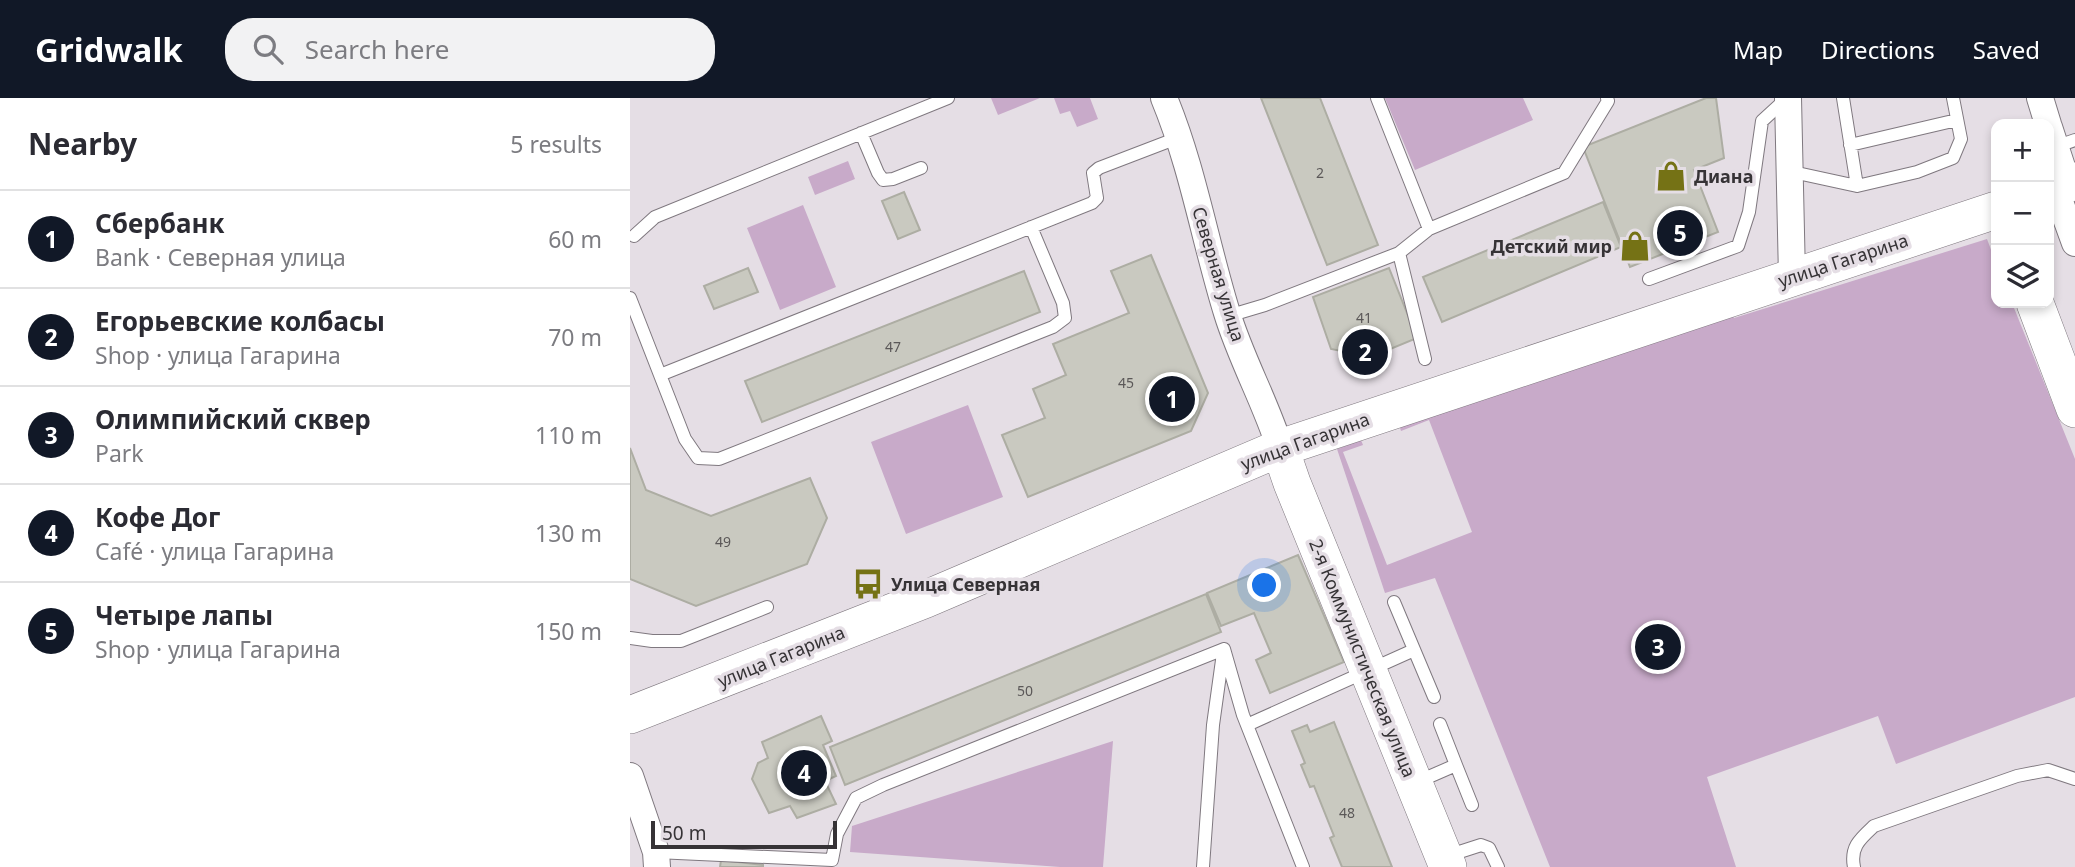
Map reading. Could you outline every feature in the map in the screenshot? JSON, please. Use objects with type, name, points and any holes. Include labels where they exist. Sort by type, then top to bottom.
[{"type":"street","name":"Северная улица","points":[[1164,98],[1180,137],[1228,316],[1267,408],[1280,448]]},
{"type":"street","points":[[1788,98],[1792,277]]},
{"type":"street","points":[[2039,98],[2057,135],[2063,170],[2059,187],[2075,243]]},
{"type":"street","name":"улица Гагарина","points":[[630,715],[926,599],[1280,448],[1991,212]]},
{"type":"street","points":[[2037,308],[2075,409]]},
{"type":"street","name":"2-я Коммунистическая улица","points":[[1280,448],[1446,862]]},
{"type":"street","points":[[630,776],[656,863]]},
{"type":"lane","points":[[631,234],[655,217],[948,98]]},
{"type":"lane","points":[[1377,98],[1429,229]]},
{"type":"lane","points":[[1228,316],[1265,305],[1399,253],[1429,229],[1564,173],[1607,98]]},
{"type":"lane","points":[[1649,279],[1738,246],[1749,212],[1762,121],[1788,98]]},
{"type":"lane","points":[[1843,98],[1857,186]]},
{"type":"lane","points":[[1788,171],[1857,186],[1917,172],[1954,158],[1961,139],[1953,98]]},
{"type":"lane","points":[[1850,145],[1957,120]]},
{"type":"lane","points":[[861,133],[883,180],[921,168]]},
{"type":"lane","points":[[660,376],[1092,203],[1097,198],[1093,173],[1099,168],[1180,137]]},
{"type":"lane","points":[[630,298],[685,439],[698,458],[719,459],[1053,327],[1065,318],[1063,303],[1031,227]]},
{"type":"lane","points":[[1399,253],[1425,359]]},
{"type":"lane","points":[[1394,602],[1434,697]]},
{"type":"lane","points":[[630,638],[681,641],[766,607]]},
{"type":"lane","points":[[1224,649],[1247,725],[1303,867]]},
{"type":"lane","points":[[656,863],[831,863],[837,834],[856,798],[1224,649]]},
{"type":"lane","points":[[1203,867],[1213,725],[1224,649]]},
{"type":"lane","points":[[1247,725],[1414,650]]},
{"type":"lane","points":[[1440,724],[1472,805]]},
{"type":"lane","points":[[1413,783],[1456,765]]},
{"type":"lane","points":[[1854,867],[1852,856],[1857,841],[1874,826],[2017,776],[2048,769],[2075,779]]},
{"type":"lane","points":[[1446,862],[1481,845],[1489,848],[1499,867]]},
{"type":"shaded area","points":[[991,98],[1040,98],[998,115]]},
{"type":"shaded area","points":[[1054,98],[1090,98],[1098,119],[1077,127],[1070,111],[1060,114]]},
{"type":"shaded area","points":[[1385,98],[1523,98],[1533,120],[1415,170]]},
{"type":"shaded area","points":[[848,161],[855,179],[815,195],[808,177]]},
{"type":"shaded area","points":[[803,205],[836,287],[780,310],[747,228]]},
{"type":"shaded area","points":[[1987,239],[1991,250],[1991,308],[2014,308],[2075,459],[2075,697],[1896,764],[1878,716],[1707,777],[1736,867],[1550,867],[1435,578],[1385,593],[1337,449],[1361,440],[1363,445],[1343,452],[1387,565],[1472,532],[1429,420],[1401,431],[1399,425],[1726,299],[1734,318]]},
{"type":"shaded area","points":[[968,405],[1003,497],[906,534],[871,442]]},
{"type":"shaded area","points":[[1113,741],[1103,867],[1060,867],[850,852],[852,826]]},
{"type":"building","points":[[1261,98],[1320,98],[1378,245],[1327,265]]},
{"type":"building","points":[[1706,98],[1716,98],[1724,158],[1694,170],[1718,232],[1630,267],[1583,147]]},
{"type":"building","points":[[904,192],[920,230],[898,239],[882,201]]},
{"type":"building","points":[[1603,202],[1621,247],[1442,322],[1423,277]]},
{"type":"building","points":[[1151,255],[1208,393],[1191,431],[1028,497],[1002,435],[1045,418],[1033,389],[1066,375],[1053,344],[1129,313],[1111,271]]},
{"type":"building","points":[[748,268],[758,292],[714,309],[704,286]]},
{"type":"building","points":[[1389,268],[1417,338],[1371,357],[1331,349],[1313,297]]},
{"type":"building","points":[[1024,271],[1040,312],[762,422],[745,381]]},
{"type":"building","points":[[630,448],[646,490],[711,516],[810,478],[827,518],[807,564],[696,606],[630,579]]},
{"type":"building","points":[[1298,555],[1344,662],[1270,693],[1256,660],[1271,653],[1254,613],[1221,626],[1207,593]]},
{"type":"building","points":[[1206,594],[1221,632],[845,785],[830,747]]},
{"type":"building","points":[[821,716],[832,741],[823,745],[836,776],[825,781],[836,804],[797,818],[790,806],[769,813],[752,779],[758,763],[768,758],[762,742]]},
{"type":"building","points":[[1334,722],[1392,867],[1342,867],[1330,838],[1334,836],[1314,786],[1310,787],[1301,765],[1305,763],[1292,731],[1307,725],[1310,732]]},
{"type":"building","points":[[721,860],[763,865],[763,867],[720,867]]},
{"type":"place","name":"Диана","points":[[1671,176]]},
{"type":"place","name":"Четыре лапы","points":[[1680,233]]},
{"type":"place","name":"Детский мир","points":[[1635,246]]},
{"type":"place","name":"Егорьевские колбасы","points":[[1365,352]]},
{"type":"place","name":"Сбербанк","points":[[1172,399]]},
{"type":"place","name":"Улица Северная","points":[[868,584]]},
{"type":"place","name":"Олимпийский сквер","points":[[1658,647]]},
{"type":"place","name":"Кофе Дог","points":[[804,773]]}]
